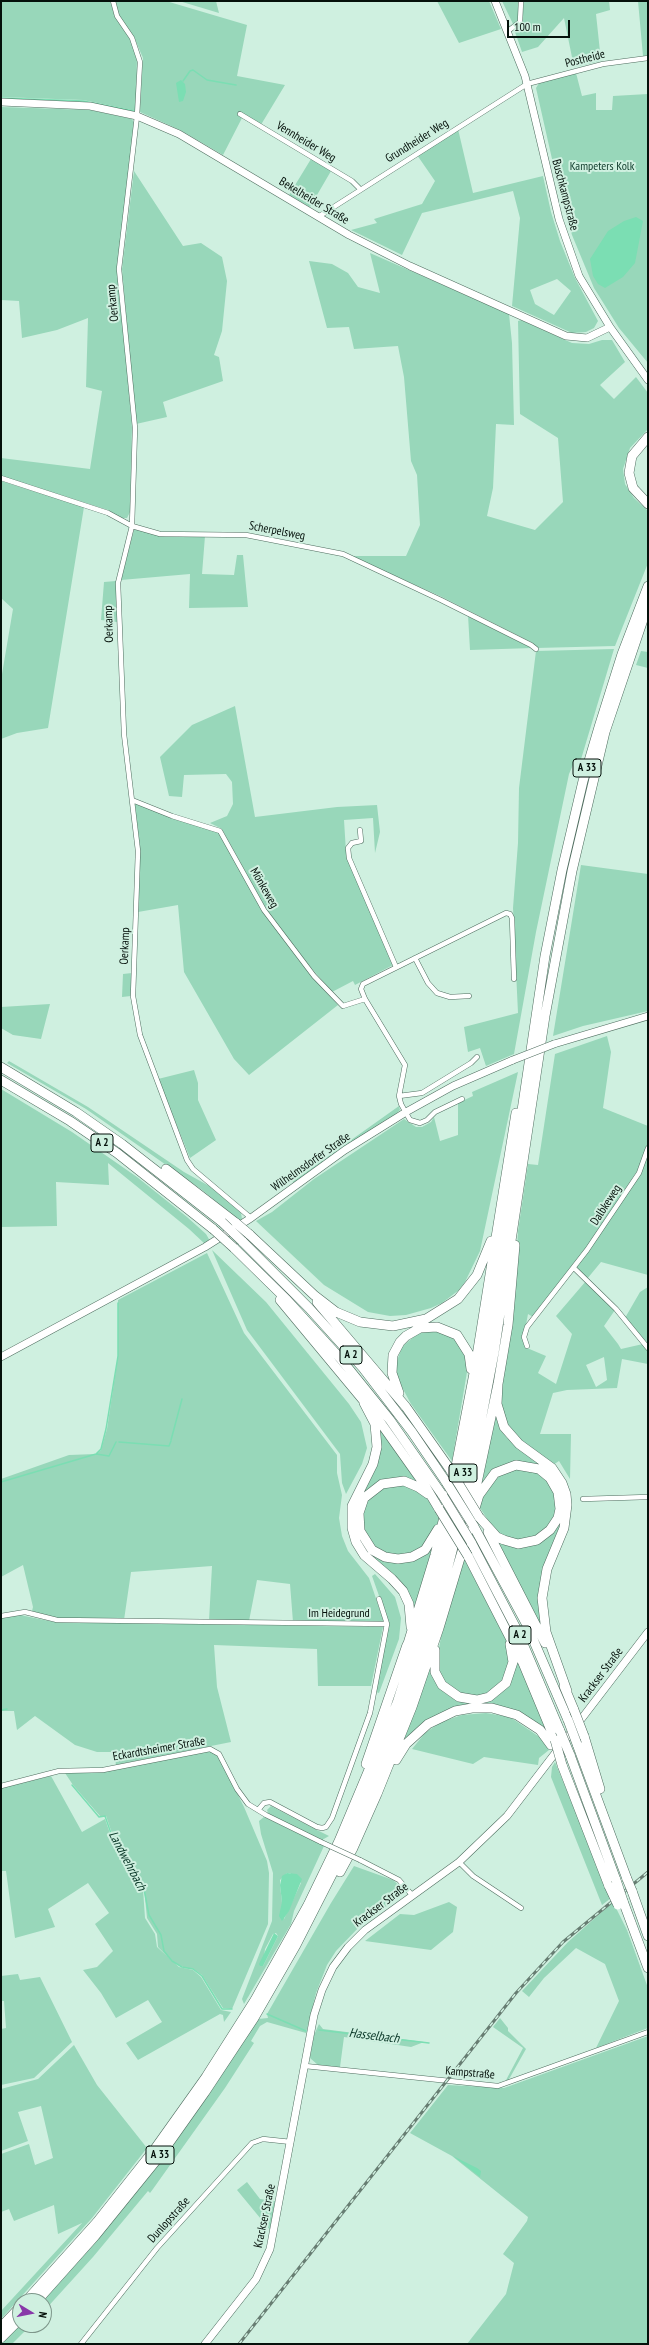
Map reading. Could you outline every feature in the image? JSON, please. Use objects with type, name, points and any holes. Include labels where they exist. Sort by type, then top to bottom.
[{"type":"highway","points":[[648,437],[632,456],[629,473],[633,488],[648,504]]},
{"type":"highway","points":[[648,445],[636,460],[634,474],[640,490],[648,497]]},
{"type":"highway","name":"A 33","points":[[33,2293],[115,2200],[194,2095],[275,1966],[334,1852],[360,1794],[397,1703],[426,1615],[449,1534],[468,1452],[486,1352],[526,1077],[548,940],[583,781],[622,654],[648,586]]},
{"type":"highway","name":"A 33","points":[[44,2293],[124,2201],[196,2106],[266,1996],[318,1903],[345,1849],[380,1769],[409,1692],[440,1598],[477,1446],[494,1353],[546,1009],[572,871],[606,732],[648,606]]},
{"type":"highway","name":"A 2","points":[[1,1067],[76,1112],[128,1148],[225,1220],[245,1237],[363,1368],[412,1432],[446,1482],[526,1624],[568,1720],[648,1936]]},
{"type":"highway","points":[[334,1852],[420,1607],[442,1502],[471,1385],[513,1122],[526,1077]]},
{"type":"highway","name":"A 2","points":[[1,1080],[70,1121],[117,1153],[213,1229],[265,1277],[326,1341],[369,1393],[442,1502],[471,1542],[518,1632],[570,1755],[613,1883],[647,1964]]},
{"type":"highway","points":[[245,1237],[336,1312],[360,1322],[393,1326],[426,1319],[458,1299],[477,1275],[490,1242],[501,1200]]},
{"type":"highway","points":[[470,1526],[498,1384],[513,1278],[516,1204]]},
{"type":"highway","points":[[265,1277],[285,1307],[364,1403],[442,1502],[523,1663],[562,1765],[613,1883]]},
{"type":"highway","points":[[295,1278],[334,1320],[406,1406],[449,1468],[479,1517],[535,1621],[567,1691]]},
{"type":"highway","points":[[406,1406],[393,1380],[392,1363],[400,1342],[412,1332],[420,1328],[444,1328],[462,1340],[471,1362],[471,1385]]},
{"type":"highway","points":[[498,1384],[497,1404],[504,1427],[519,1444],[552,1468],[562,1483],[566,1494],[567,1505],[564,1528],[547,1569],[542,1598],[546,1632],[584,1736],[616,1838],[616,1848]]},
{"type":"highway","points":[[364,1403],[375,1424],[377,1447],[373,1464],[352,1506],[352,1528],[360,1549],[398,1585],[409,1604],[411,1626],[406,1650]]},
{"type":"highway","points":[[318,1903],[348,1858],[377,1794],[412,1707],[439,1628],[470,1526],[474,1506],[483,1486],[495,1473],[509,1466],[523,1464],[539,1469],[550,1478],[558,1492],[560,1509],[558,1518],[550,1530],[537,1540],[518,1544],[504,1540],[497,1537],[479,1517]]},
{"type":"highway","points":[[396,1481],[412,1484],[442,1502],[435,1537],[425,1550],[412,1557],[398,1559],[385,1557],[372,1550],[364,1539],[358,1522],[361,1505],[370,1492],[382,1484],[396,1481]]},
{"type":"highway","points":[[439,1628],[434,1655],[438,1679],[452,1694],[471,1700],[489,1697],[506,1683],[513,1662],[506,1630]]},
{"type":"highway","points":[[377,1794],[397,1757],[417,1732],[438,1717],[455,1711],[485,1707],[509,1711],[531,1723],[553,1742]]},
{"type":"highway","points":[[1,2327],[12,2315]]},
{"type":"highway","points":[[1,2338],[12,2327]]},
{"type":"street","name":"Oerkamp","points":[[113,1],[117,16],[132,38],[140,62],[137,116],[119,269],[135,428],[132,526],[118,583],[124,734],[138,851],[133,996],[140,1035],[187,1160],[193,1169],[251,1218]]},
{"type":"street","name":"Buschkampstraße","points":[[495,1],[508,31],[527,84],[557,212],[568,249],[579,276],[610,327],[648,380]]},
{"type":"street","points":[[508,31],[520,22],[521,1]]},
{"type":"street","name":"Postheide","points":[[527,84],[603,64],[648,58]]},
{"type":"street","name":"Grundheider Weg","points":[[318,217],[527,84]]},
{"type":"street","name":"Bekelheider Straße","points":[[1,102],[90,106],[137,116],[179,134],[386,256],[566,336],[587,338],[610,327]]},
{"type":"street","name":"Vennheider Weg","points":[[240,114],[352,181],[360,189]]},
{"type":"street","name":"Scherpelsweg","points":[[1,478],[108,513],[132,526],[164,534],[246,535],[343,554],[531,644],[536,649]]},
{"type":"street","name":"Mönkeweg","points":[[132,800],[172,816],[220,831],[264,910],[314,976],[343,1006],[365,999]]},
{"type":"street","points":[[360,830],[360,841],[352,843],[348,848],[349,858],[396,967]]},
{"type":"street","points":[[462,1099],[442,1108],[420,1123],[410,1120],[399,1096],[405,1065],[365,999],[361,989],[363,984],[506,913],[510,914],[512,918],[514,979]]},
{"type":"street","points":[[415,958],[428,983],[437,993],[450,996],[469,996]]},
{"type":"street","name":"Wilhelmsdorfer Straße","points":[[1,1357],[177,1264],[251,1218],[345,1150],[406,1112],[453,1086],[554,1044],[648,1016]]},
{"type":"street","points":[[399,1096],[422,1093],[471,1063],[477,1057]]},
{"type":"street","name":"Dalbkeweg","points":[[527,1346],[524,1337],[527,1328],[574,1268],[638,1173],[648,1148]]},
{"type":"street","points":[[574,1268],[616,1309],[648,1348]]},
{"type":"street","points":[[583,1499],[648,1497]]},
{"type":"street","points":[[379,1599],[387,1624]]},
{"type":"street","name":"Im Heidegrund","points":[[1,1616],[25,1612],[57,1620],[387,1624],[368,1722],[329,1823],[326,1827],[317,1827],[270,1802],[264,1803],[258,1810]]},
{"type":"street","name":"Krackser Straße","points":[[205,2344],[256,2279],[266,2259],[273,2237],[314,2015],[322,1990],[333,1967],[348,1947],[365,1930],[459,1862],[488,1836],[528,1791],[648,1632]]},
{"type":"street","name":"Eckardtsheimer Straße","points":[[1,1786],[59,1770],[103,1770],[210,1749],[219,1754],[243,1797],[258,1810],[399,1880],[412,1895]]},
{"type":"street","points":[[459,1862],[473,1876],[521,1908]]},
{"type":"street","name":"Kampstraße","points":[[305,2066],[498,2086],[648,2032]]},
{"type":"street","name":"Dunlopstraße","points":[[81,2344],[157,2248],[252,2143],[263,2139],[291,2142]]},
{"type":"green space","points":[[1,1],[110,1],[115,17],[130,39],[137,56],[136,111],[83,100],[1,97]]},
{"type":"green space","points":[[114,1],[166,1],[247,25],[237,76],[285,85],[259,128],[242,118],[223,155],[180,130],[140,112],[143,58],[134,37],[118,14]]},
{"type":"green space","points":[[179,1],[216,1],[219,13]]},
{"type":"green space","points":[[437,1],[489,1],[501,29],[459,43]]},
{"type":"green space","points":[[502,1],[519,1],[518,22],[513,24]]},
{"type":"green space","points":[[524,1],[609,1],[610,10],[596,14],[601,61],[574,67],[564,18],[538,47],[522,52],[515,32],[522,22]]},
{"type":"green space","points":[[638,1],[648,1],[648,55],[643,56]]},
{"type":"green space","name":"Kampeters Kolk","points":[[576,73],[582,96],[596,93],[596,110],[612,110],[613,96],[648,94],[648,363],[619,328],[594,288],[572,235],[559,190],[536,88],[539,83]]},
{"type":"green space","points":[[1,107],[90,110],[132,119],[134,123],[118,269],[132,427],[130,512],[127,518],[121,518],[108,510],[1,476],[1,458],[90,469],[102,391],[86,387],[88,318],[57,330],[22,338],[19,301],[1,300]]},
{"type":"green space","points":[[458,129],[473,193],[543,176],[551,212],[560,241],[575,278],[598,321],[594,328],[586,332],[572,333],[512,306],[520,218],[513,191],[422,213],[402,255],[351,230],[377,223],[374,219],[422,204],[435,181],[417,155]],"holes":[[[557,279],[571,291],[554,315],[535,304],[530,290]]]},
{"type":"green space","points":[[311,159],[331,171],[310,207],[289,195]]},
{"type":"green space","points":[[134,171],[183,246],[201,243],[222,257],[227,281],[222,331],[214,355],[219,357],[223,381],[163,402],[167,417],[136,424],[122,269]]},
{"type":"green space","points":[[370,253],[509,314],[512,343],[514,425],[496,424],[493,488],[487,516],[535,530],[563,502],[558,438],[520,414],[518,321],[521,320],[572,343],[589,344],[602,340],[612,340],[625,362],[600,385],[614,399],[636,377],[648,393],[648,429],[630,448],[623,469],[625,484],[634,498],[648,511],[648,563],[615,646],[536,648],[533,643],[440,596],[350,556],[406,556],[420,525],[417,475],[411,461],[404,377],[398,346],[354,349],[349,327],[327,328],[309,261],[332,264],[348,273],[358,287],[380,293]]},
{"type":"green space","points":[[1,481],[84,507],[48,728],[17,733],[1,739],[1,680],[13,609],[1,598]]},
{"type":"green space","points":[[138,529],[166,537],[205,536],[202,574],[234,575],[237,555],[243,555],[248,607],[189,608],[190,574],[121,580],[134,530]]},
{"type":"green space","points":[[116,581],[117,622],[101,620],[104,582]]},
{"type":"green space","points":[[468,615],[533,648],[470,650]]},
{"type":"green space","points":[[614,649],[579,766],[573,765],[569,774],[536,932],[514,1054],[486,1066],[480,1048],[468,1052],[464,1027],[518,1013],[513,908],[518,843],[519,788],[536,651]]},
{"type":"green space","points":[[641,651],[648,652],[648,668],[636,665]]},
{"type":"green space","points":[[235,706],[255,817],[337,807],[377,805],[380,832],[375,853],[373,818],[344,820],[346,852],[393,965],[355,985],[353,981],[332,992],[302,957],[266,909],[222,829],[210,823],[227,816],[233,804],[232,782],[226,774],[184,775],[182,797],[169,796],[160,757],[192,725]]},
{"type":"green space","points":[[137,803],[218,832],[262,910],[313,977],[338,1005],[249,1075],[234,1059],[184,972],[178,905],[138,912],[140,849],[135,805]]},
{"type":"green space","points":[[581,865],[648,874],[648,1011],[583,1026],[553,1036]]},
{"type":"green space","points":[[132,973],[131,996],[122,997],[123,974]]},
{"type":"green space","points":[[50,1004],[41,1039],[13,1035],[1,1028],[1,1007]]},
{"type":"green space","points":[[607,1036],[611,1052],[603,1108],[648,1126],[648,1144],[637,1171],[587,1247],[533,1317],[528,1314],[523,1341],[527,1348],[546,1356],[538,1373],[556,1384],[572,1334],[556,1316],[586,1281],[615,1310],[604,1326],[621,1349],[643,1344],[648,1350],[648,1364],[622,1359],[617,1388],[567,1390],[553,1393],[540,1434],[571,1434],[570,1479],[559,1461],[553,1465],[518,1440],[509,1430],[499,1402],[516,1268],[518,1231],[528,1164],[538,1165],[555,1054]],"holes":[[[604,1357],[607,1380],[596,1387],[586,1365]]]},
{"type":"green space","points":[[9,1061],[88,1107],[184,1172],[211,1187],[241,1213],[242,1219],[240,1221],[202,1190],[86,1109],[7,1063]]},
{"type":"green space","points":[[194,1070],[198,1083],[198,1100],[216,1140],[190,1158],[158,1079]]},
{"type":"green space","points":[[518,1072],[480,1251],[465,1282],[459,1290],[442,1303],[431,1308],[406,1315],[390,1316],[368,1312],[324,1285],[256,1221],[272,1212],[314,1179],[404,1119],[416,1127],[422,1127],[431,1122],[434,1117],[440,1141],[458,1135],[458,1103],[473,1096],[472,1092]]},
{"type":"green space","points":[[1,1089],[72,1132],[137,1177],[187,1217],[206,1234],[210,1241],[205,1244],[189,1229],[108,1163],[109,1185],[56,1182],[57,1226],[1,1227]]},
{"type":"green space","points":[[399,1106],[400,1110],[396,1114],[295,1183],[292,1182]]},
{"type":"green space","points":[[648,1154],[648,1275],[601,1262],[587,1279],[576,1268],[640,1174]]},
{"type":"green space","points":[[212,1250],[266,1302],[349,1404],[361,1422],[367,1448],[362,1464],[346,1494],[342,1483],[340,1454],[247,1330]]},
{"type":"green space","points":[[207,1253],[244,1333],[337,1455],[337,1473],[342,1495],[339,1518],[342,1536],[348,1551],[369,1578],[384,1622],[293,1622],[290,1584],[257,1580],[249,1621],[209,1621],[212,1566],[131,1572],[124,1620],[54,1618],[32,1611],[33,1607],[23,1565],[1,1577],[1,1479],[69,1455],[96,1454],[101,1450],[107,1429],[118,1356],[118,1300]]},
{"type":"green space","points":[[648,1287],[648,1345],[625,1318],[640,1292]]},
{"type":"green space","points":[[431,1330],[450,1335],[460,1345],[466,1355],[468,1366],[452,1461],[411,1404],[397,1378],[395,1366],[402,1347],[418,1333]]},
{"type":"green space","points":[[495,1414],[499,1427],[507,1438],[542,1463],[555,1480],[512,1463],[479,1488]]},
{"type":"green space","points":[[380,1425],[416,1480],[397,1478],[382,1480],[369,1488],[357,1508],[356,1528],[358,1535],[354,1525],[356,1504],[379,1456]]},
{"type":"green space","points":[[519,1468],[539,1473],[547,1479],[557,1498],[555,1516],[546,1532],[520,1541],[504,1536],[494,1529],[478,1505],[480,1499],[500,1474]]},
{"type":"green space","points":[[401,1484],[420,1492],[429,1501],[439,1519],[434,1532],[420,1549],[413,1553],[395,1556],[378,1551],[366,1538],[361,1520],[367,1501],[378,1489]]},
{"type":"green space","points":[[564,1509],[555,1541],[541,1626],[497,1540],[538,1543]]},
{"type":"green space","points":[[358,1536],[370,1552],[389,1562],[408,1562],[434,1546],[413,1611],[410,1598],[402,1585],[363,1549]]},
{"type":"green space","points":[[464,1559],[507,1641],[510,1663],[503,1682],[488,1695],[465,1697],[445,1684],[438,1672],[437,1661],[441,1636]]},
{"type":"green space","points":[[375,1574],[395,1597],[401,1618],[399,1639],[379,1693],[376,1692],[389,1624],[372,1576]]},
{"type":"green space","points":[[20,1615],[54,1622],[383,1627],[371,1686],[318,1686],[317,1649],[214,1645],[217,1687],[231,1742],[116,1765],[114,1752],[97,1752],[75,1745],[35,1716],[17,1730],[14,1711],[1,1711],[1,1618]]},
{"type":"green space","points":[[516,1656],[550,1737],[514,1710],[448,1710],[427,1720],[402,1744],[431,1661],[444,1692],[452,1698],[466,1703],[481,1703],[495,1698],[511,1681]]},
{"type":"green space","points":[[486,1713],[510,1717],[541,1738],[549,1750],[539,1758],[538,1765],[484,1757],[473,1764],[412,1749],[425,1733],[441,1722],[462,1715]]},
{"type":"green space","points":[[203,1751],[211,1751],[218,1755],[244,1807],[267,1861],[269,1873],[268,1924],[232,2009],[223,2008],[202,1975],[193,1969],[185,1968],[172,1961],[158,1947],[157,1934],[147,1918],[144,1888],[135,1879],[115,1842],[106,1816],[100,1816],[73,1785],[65,1773],[96,1772]]},
{"type":"green space","points":[[555,1762],[611,1898],[602,1905],[551,1777],[552,1767]]},
{"type":"green space","points":[[51,1776],[82,1832],[105,1819],[113,1842],[133,1880],[143,1889],[145,1918],[155,1934],[157,1947],[179,1967],[193,1970],[201,1977],[221,2010],[231,2012],[224,2022],[223,2015],[220,2014],[138,2060],[126,2043],[162,2022],[148,2000],[116,2018],[101,1993],[83,1970],[97,1967],[113,1951],[95,1924],[109,1913],[88,1883],[48,1909],[55,1927],[15,1938],[6,1871],[1,1871],[1,1788]]},
{"type":"green space","points":[[271,1806],[329,1836],[322,1840],[269,1815],[267,1810]]},
{"type":"green space","points":[[264,1817],[324,1846],[294,1911],[291,1924],[244,2004],[242,1999],[272,1921],[273,1873],[261,1834],[259,1821]],"holes":[[[287,1873],[290,1873],[301,1883],[284,1919],[280,1880]],[[276,1933],[278,1936],[263,1966],[265,1949],[273,1934]]]},
{"type":"green space","points":[[354,1866],[393,1880],[406,1892],[361,1925],[336,1951],[327,1965],[316,1993],[306,2033],[267,2022],[260,2026],[251,2041],[254,2043],[225,2088],[150,2193],[148,2191],[93,2257],[52,2302],[52,2293],[50,2293],[95,2243],[156,2167],[208,2096],[258,2019],[268,2018],[267,2014]]},
{"type":"green space","points":[[449,1902],[457,1907],[453,1932],[431,1950],[365,1941],[400,1914],[414,1915]]},
{"type":"green space","points":[[613,1902],[627,1930],[648,1988],[648,2028],[596,2048],[619,2001],[605,1964],[576,1948],[544,1978],[529,1997],[522,1991],[568,1942]]},
{"type":"green space","points":[[18,1974],[20,1980],[40,1977],[72,2042],[34,2078],[1,2085],[1,2029],[6,2028],[4,2001],[1,2001],[1,1976]]},
{"type":"green space","points":[[500,2018],[508,2028],[508,2031],[526,2049],[508,2081],[505,2082],[523,2048],[493,2027]]},
{"type":"green space","points":[[319,2024],[323,2029],[424,2042],[411,2047],[344,2037],[340,2067],[318,2065],[310,2058],[314,2035]]},
{"type":"green space","points":[[648,2036],[648,2344],[467,2344],[506,2294],[514,2263],[503,2254],[527,2221],[528,2217],[452,2156],[410,2133],[448,2085],[504,2088]]},
{"type":"green space","points":[[74,2045],[97,2085],[147,2148],[92,2218],[24,2293],[18,2293],[82,2223],[58,2234],[54,2205],[14,2221],[9,2209],[1,2212],[1,2154],[29,2144],[35,2165],[53,2158],[41,2106],[18,2112],[28,2141],[1,2151],[1,2089],[38,2079]]},
{"type":"green space","points":[[247,2182],[260,2199],[275,2201],[270,2230],[237,2190]]},
{"type":"green space","points":[[12,2299],[12,2307],[1,2319],[1,2311]]},
{"type":"green space","points":[[12,2333],[23,2333],[12,2344],[1,2344]]},
{"type":"shaded area","points":[[181,80],[185,84],[186,92],[183,101],[179,102],[176,83]]},
{"type":"shaded area","points":[[636,217],[643,221],[635,263],[623,277],[605,288],[598,284],[593,276],[590,259],[608,231],[624,221]]},
{"type":"shaded area","points":[[287,1873],[297,1874],[302,1879],[289,1911],[282,1921],[279,1916],[282,1902],[280,1885],[282,1876]]},
{"type":"shaded area","points":[[274,1933],[278,1936],[263,1966],[260,1966],[259,1964]]},
{"type":"shaded area","points":[[453,2156],[481,2171],[480,2177]]},
{"type":"waterway","points":[[183,81],[190,71],[193,70],[207,80],[236,85]]},
{"type":"waterway","points":[[1,98],[83,101],[134,111]]},
{"type":"waterway","points":[[1,1482],[96,1454],[101,1449],[106,1429],[118,1356],[118,1303]]},
{"type":"waterway","points":[[171,1440],[182,1399]]},
{"type":"waterway","points":[[119,1442],[169,1446],[171,1441]]},
{"type":"waterway","points":[[96,1454],[109,1456],[116,1442]]},
{"type":"waterway","name":"Hasselbach","points":[[1,1710],[7,1709]]},
{"type":"waterway","name":"Landwehrbach","points":[[72,1785],[99,1817],[105,1816],[114,1842],[130,1868],[134,1879],[144,1889],[149,1915],[161,1935],[164,1951],[172,1961],[182,1967],[193,1969],[202,1976],[222,2009],[232,2009]]},
{"type":"waterway","name":"Landwehrbach","points":[[267,2014],[306,2031]]},
{"type":"waterway","name":"Hasselbach","points":[[319,2030],[429,2043]]},
{"type":"railway","points":[[239,2344],[516,1993],[563,1942],[648,1872]]}]
